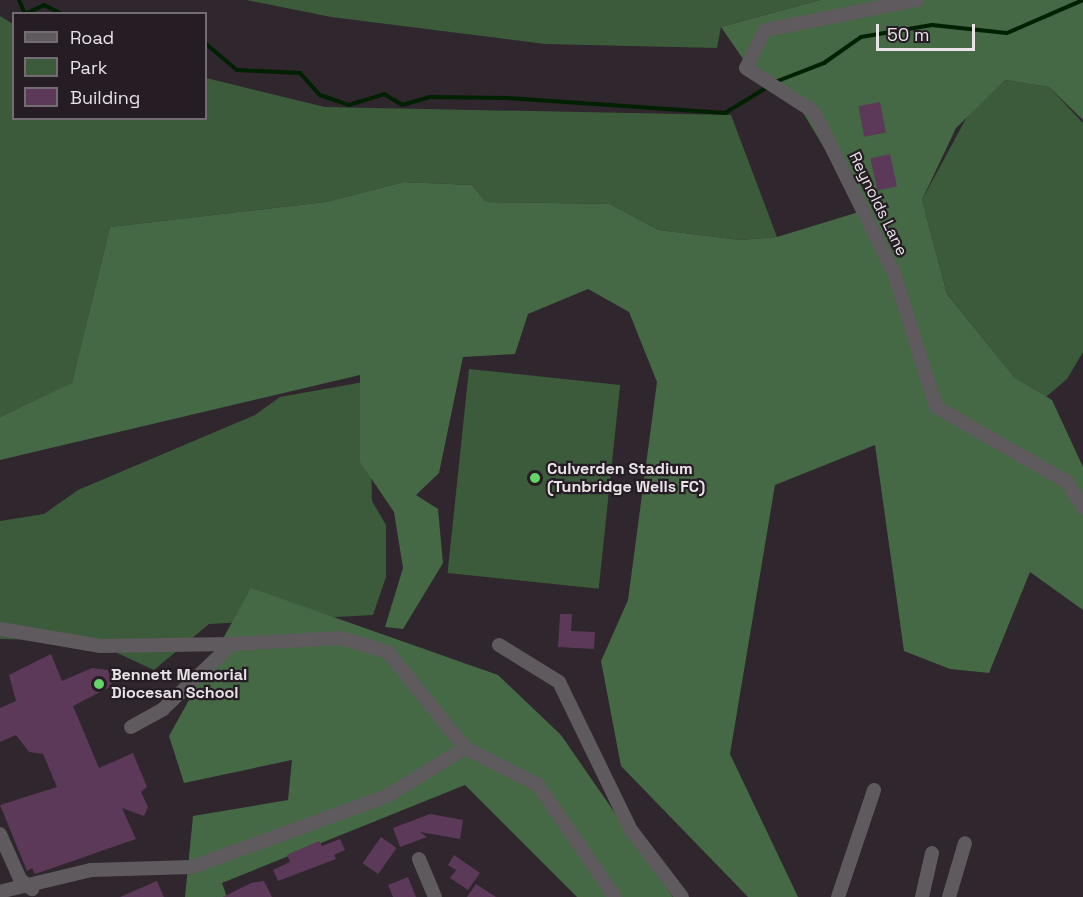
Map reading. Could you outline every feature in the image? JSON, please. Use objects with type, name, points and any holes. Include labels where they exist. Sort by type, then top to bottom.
[{"type":"street","name":"Reynolds Lane","points":[[918,0],[765,30],[746,68],[814,112],[894,273],[936,407],[1067,482],[1083,508]]},
{"type":"street","points":[[0,629],[101,646],[232,644],[341,638],[388,652],[465,748],[538,785],[613,896]]},
{"type":"street","points":[[131,727],[163,709],[232,644]]},
{"type":"street","points":[[499,645],[560,682],[631,830],[682,897]]},
{"type":"street","points":[[3,891],[32,889],[91,870],[192,867],[387,796],[465,748]]},
{"type":"street","points":[[838,897],[874,790]]},
{"type":"street","points":[[0,834],[20,879],[32,889]]},
{"type":"street","points":[[949,897],[965,843]]},
{"type":"street","points":[[922,897],[932,853]]},
{"type":"street","points":[[419,859],[435,897]]},
{"type":"green space","points":[[246,0],[820,0],[721,27],[717,48],[545,44],[331,17]]},
{"type":"green space","points":[[820,0],[1083,0],[1083,120],[1049,87],[1005,80],[956,128],[922,200],[947,294],[1015,378],[1052,400],[1083,467],[1083,610],[1030,572],[989,673],[950,669],[904,651],[875,445],[775,485],[730,754],[798,897],[748,897],[621,766],[601,661],[628,600],[657,382],[629,312],[588,289],[528,314],[515,354],[463,357],[439,473],[416,495],[438,509],[443,563],[403,629],[385,627],[403,568],[394,512],[360,462],[360,375],[0,460],[0,417],[72,383],[110,227],[326,202],[404,182],[472,185],[486,202],[610,204],[659,230],[741,240],[777,237],[862,211],[796,101],[752,72],[721,27]]},
{"type":"green space","points":[[0,16],[12,23],[12,120],[207,120],[207,78],[325,107],[731,115],[777,237],[741,240],[659,230],[610,204],[486,202],[472,185],[404,182],[326,202],[110,227],[72,384],[0,417]]},
{"type":"green space","points":[[1005,80],[1049,87],[1083,123],[1083,352],[1067,379],[1046,397],[1015,378],[947,294],[922,200],[969,113]]},
{"type":"green space","name":"Culverden Stadium (Tunbridge Wells FC)","points":[[469,369],[620,385],[599,589],[448,573]]},
{"type":"green space","points":[[369,381],[372,501],[386,525],[386,577],[373,615],[209,624],[154,670],[91,641],[0,639],[0,521],[44,514],[78,490],[255,415],[280,397]]},
{"type":"green space","points":[[251,588],[498,675],[561,735],[673,897],[577,897],[465,785],[222,883],[227,897],[185,897],[193,816],[288,800],[292,760],[184,783],[169,736]]},
{"type":"building","points":[[880,102],[886,132],[864,137],[858,106]]},
{"type":"building","points":[[890,154],[897,186],[877,190],[870,158]]},
{"type":"building","points":[[560,614],[572,614],[571,631],[595,632],[594,649],[558,647]]},
{"type":"building","points":[[51,654],[62,681],[92,668],[108,670],[112,686],[73,706],[99,768],[133,753],[147,787],[141,792],[148,807],[144,816],[122,808],[136,839],[35,874],[32,868],[27,871],[0,805],[57,787],[43,754],[29,752],[16,735],[0,742],[0,708],[16,701],[9,675]]},
{"type":"building","points":[[430,814],[463,820],[460,839],[420,832],[427,837],[400,847],[393,828]]},
{"type":"building","points":[[381,837],[397,848],[378,874],[363,863]]},
{"type":"building","points":[[340,839],[345,850],[334,855],[336,859],[278,881],[273,870],[290,862],[287,855],[319,841],[322,846]]},
{"type":"building","points":[[454,855],[480,873],[468,890],[450,878],[456,870],[448,865]]},
{"type":"building","points":[[408,877],[416,897],[393,897],[388,885]]},
{"type":"building","points":[[157,881],[164,897],[120,897]]},
{"type":"building","points":[[264,881],[272,897],[223,897],[251,883]]},
{"type":"building","points":[[476,884],[496,897],[467,897]]},
{"type":"waterway","points":[[19,0],[24,12]]},
{"type":"waterway","points":[[775,82],[824,63],[861,37],[932,25],[1007,33],[1083,0]]},
{"type":"waterway","points":[[29,12],[44,5],[58,12]]},
{"type":"waterway","points":[[207,45],[237,70],[300,73],[320,95],[349,105],[384,94],[402,105],[430,97],[507,98],[725,113],[769,86]]},
{"type":"place","name":"Culverden Stadium (Tunbridge Wells FC)","points":[[535,478]]},
{"type":"place","name":"Bennett Memorial Diocesan School","points":[[99,684]]}]
